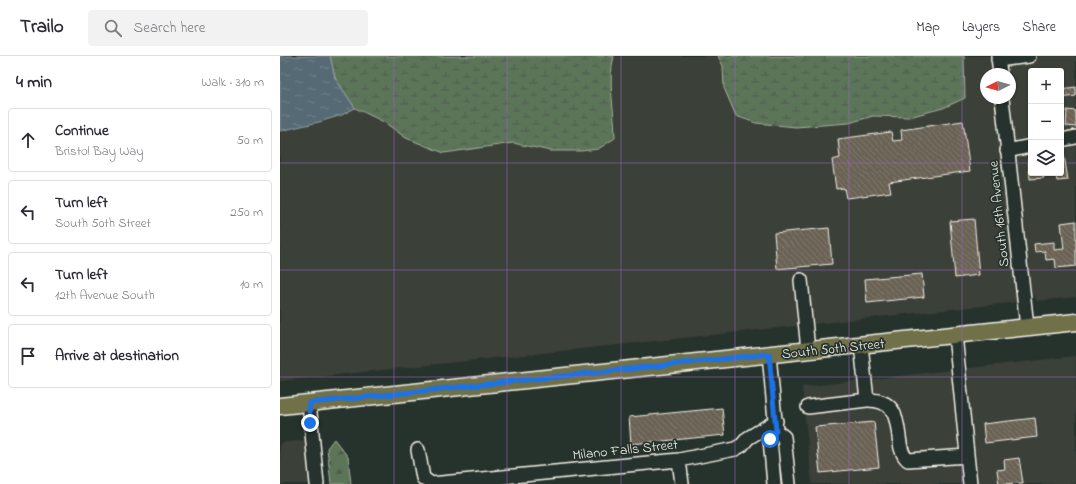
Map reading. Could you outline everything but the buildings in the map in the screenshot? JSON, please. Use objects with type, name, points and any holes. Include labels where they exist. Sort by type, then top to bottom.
[{"type":"main road","name":"South 50th Street","points":[[280,406],[1076,322]]},
{"type":"street","points":[[999,68],[998,58],[1029,56]]},
{"type":"street","name":"South 16th Avenue","points":[[1003,104],[1027,327]]},
{"type":"street","points":[[1064,140],[1076,138]]},
{"type":"street","points":[[1008,151],[1028,147]]},
{"type":"street","points":[[801,280],[808,350]]},
{"type":"street","points":[[955,335],[970,484]]},
{"type":"street","points":[[861,345],[867,400]]},
{"type":"street","points":[[769,354],[776,426],[770,439],[774,484]]},
{"type":"street","points":[[808,407],[867,400],[880,402],[895,414],[901,450],[908,460],[967,456]]},
{"type":"street","points":[[309,403],[317,484]]},
{"type":"street","points":[[776,426],[784,437],[789,484]]},
{"type":"street","name":"Milano Falls Street","points":[[431,484],[469,483],[679,460],[735,449],[742,445],[748,438],[776,426]]},
{"type":"street","points":[[418,450],[422,478],[431,484]]},
{"type":"street","points":[[679,460],[682,484]]},
{"type":"shaded area","points":[[280,56],[994,56],[995,68],[980,68],[980,104],[999,104],[1018,302],[280,381]]},
{"type":"shaded area","points":[[1000,56],[1076,56],[1076,297],[1037,301],[1032,293],[1011,164],[1005,104],[1016,104],[1016,68],[1001,68]]},
{"type":"shaded area","points":[[1076,356],[1076,484],[812,484],[802,387]]},
{"type":"shaded area","points":[[306,440],[311,484],[280,484],[280,443]]},
{"type":"green space","points":[[330,56],[614,56],[611,86],[615,138],[598,149],[581,151],[551,151],[513,143],[444,153],[406,138],[384,122],[355,108],[335,78]]},
{"type":"green space","points":[[718,56],[964,56],[965,98],[943,108],[909,117],[873,116],[849,123],[796,127],[756,123],[736,116],[724,88],[723,66]]},
{"type":"green space","points":[[334,439],[348,457],[351,484],[331,484],[327,448]]},
{"type":"water","points":[[280,56],[330,56],[335,78],[355,108],[342,115],[280,131]]},
{"type":"route","points":[[310,423],[309,403],[769,354],[776,421],[776,431],[770,439]]}]
